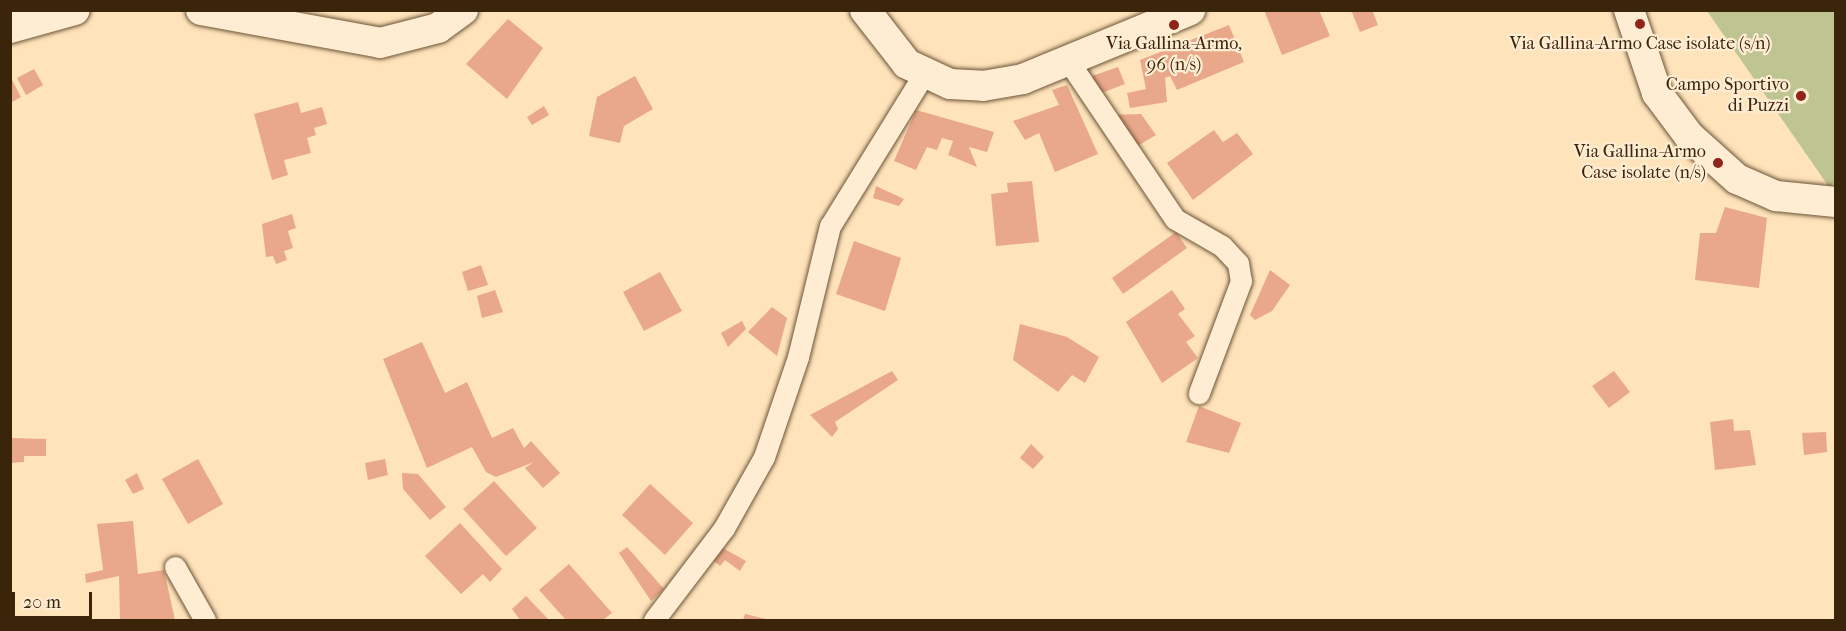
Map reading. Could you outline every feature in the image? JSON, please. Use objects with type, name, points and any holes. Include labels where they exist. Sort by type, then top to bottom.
[{"type":"street","points":[[10,28],[75,10]]},
{"type":"street","points":[[201,10],[381,43],[438,28],[463,10]]},
{"type":"street","points":[[865,10],[888,44],[924,74],[983,86],[1069,62],[1190,10]]},
{"type":"street","points":[[1629,10],[1657,93],[1689,136],[1737,179],[1776,196],[1836,202]]},
{"type":"street","points":[[1069,62],[1175,219],[1222,246],[1238,264],[1241,281],[1199,393]]},
{"type":"street","points":[[654,621],[724,528],[764,457],[798,357],[830,226],[924,74]]},
{"type":"street","points":[[175,567],[205,621]]},
{"type":"green space","name":"Campo Sportivo di Puzzi","points":[[1707,11],[1835,11],[1835,182],[1829,187]]},
{"type":"building","points":[[1264,10],[1319,10],[1330,36],[1282,55]]},
{"type":"building","points":[[1351,10],[1372,10],[1378,25],[1360,32]]},
{"type":"building","points":[[508,19],[543,48],[507,99],[466,64]]},
{"type":"building","points":[[1229,25],[1244,62],[1177,90],[1170,76],[1165,78],[1167,102],[1130,108],[1127,93],[1146,89],[1140,60]]},
{"type":"building","points":[[1118,67],[1125,84],[1099,94],[1092,76]]},
{"type":"building","points":[[34,69],[43,85],[26,95],[17,78]]},
{"type":"building","points":[[10,76],[21,97],[10,103]]},
{"type":"building","points":[[635,76],[653,109],[624,126],[620,143],[589,136],[597,97]]},
{"type":"building","points":[[1067,85],[1098,154],[1055,172],[1039,133],[1025,140],[1013,121],[1059,105],[1052,90]]},
{"type":"building","points":[[298,102],[301,113],[322,107],[327,124],[314,128],[316,135],[307,138],[311,153],[284,160],[288,175],[272,180],[254,114]]},
{"type":"building","points":[[544,106],[549,115],[532,125],[527,117]]},
{"type":"building","points":[[916,110],[994,132],[987,152],[969,147],[977,167],[948,155],[953,141],[942,138],[937,150],[927,147],[916,170],[894,161]]},
{"type":"building","points":[[1141,114],[1156,135],[1134,148],[1108,115]]},
{"type":"building","points":[[1214,130],[1223,142],[1237,133],[1253,154],[1193,200],[1167,163]]},
{"type":"building","points":[[1032,181],[1039,242],[996,246],[991,194],[1008,192],[1007,183]]},
{"type":"building","points":[[876,186],[904,199],[899,206],[873,198]]},
{"type":"building","points":[[1725,207],[1767,218],[1759,288],[1695,280],[1700,233],[1716,233]]},
{"type":"building","points":[[292,214],[296,228],[288,231],[293,248],[284,251],[287,260],[276,264],[273,256],[266,257],[262,224]]},
{"type":"building","points":[[1176,232],[1187,248],[1123,294],[1112,278]]},
{"type":"building","points":[[854,241],[901,258],[885,311],[836,294]]},
{"type":"building","points":[[481,265],[488,285],[468,291],[462,272]]},
{"type":"building","points":[[1270,270],[1290,285],[1272,311],[1255,320],[1250,315]]},
{"type":"building","points":[[660,272],[682,311],[644,331],[623,292]]},
{"type":"building","points":[[495,290],[503,312],[482,318],[477,296]]},
{"type":"building","points":[[1172,290],[1185,309],[1178,314],[1195,336],[1186,342],[1198,358],[1162,383],[1126,322]]},
{"type":"building","points":[[772,307],[787,318],[777,356],[748,332]]},
{"type":"building","points":[[742,321],[746,329],[728,347],[721,333]]},
{"type":"building","points":[[1020,324],[1067,337],[1099,357],[1085,383],[1072,375],[1058,392],[1013,360]]},
{"type":"building","points":[[422,342],[445,393],[467,382],[492,438],[513,428],[524,448],[531,441],[560,473],[543,488],[525,468],[534,462],[496,477],[486,472],[472,447],[427,468],[383,359]]},
{"type":"building","points":[[892,371],[898,380],[835,422],[838,429],[832,437],[810,415]]},
{"type":"building","points":[[1614,371],[1630,392],[1609,408],[1592,386]]},
{"type":"building","points":[[1199,406],[1241,423],[1229,453],[1186,442]]},
{"type":"building","points":[[1733,419],[1734,431],[1750,430],[1756,465],[1715,470],[1710,422]]},
{"type":"building","points":[[1826,432],[1827,452],[1804,455],[1802,433]]},
{"type":"building","points":[[10,438],[46,439],[46,456],[24,456],[24,462],[10,463]]},
{"type":"building","points":[[1031,444],[1044,457],[1033,469],[1020,458]]},
{"type":"building","points":[[198,459],[223,504],[188,524],[162,479]]},
{"type":"building","points":[[385,459],[388,475],[368,480],[365,463]]},
{"type":"building","points":[[137,473],[144,489],[133,494],[125,480]]},
{"type":"building","points":[[402,473],[418,474],[446,507],[430,520],[403,489]]},
{"type":"building","points":[[494,481],[537,528],[506,556],[463,509]]},
{"type":"building","points":[[650,484],[693,523],[665,555],[622,515]]},
{"type":"building","points":[[133,521],[138,574],[164,570],[175,620],[120,620],[119,576],[86,583],[85,574],[103,570],[97,524]]},
{"type":"building","points":[[460,523],[502,569],[490,582],[483,574],[461,594],[425,556]]},
{"type":"building","points":[[627,547],[664,589],[651,601],[619,553]]},
{"type":"building","points":[[723,548],[746,561],[740,571],[725,560],[720,566],[714,561]]},
{"type":"building","points":[[569,564],[612,613],[603,620],[566,620],[539,590]]},
{"type":"building","points":[[526,596],[549,620],[520,620],[512,609]]},
{"type":"building","points":[[745,614],[771,620],[743,620]]},
{"type":"place","name":"Via Gallina-Armo Case isolate (s/n)","points":[[1640,24]]},
{"type":"place","name":"Via Gallina-Armo, 96 (n/s)","points":[[1174,25]]},
{"type":"place","name":"Campo Sportivo di Puzzi","points":[[1801,96]]},
{"type":"place","name":"Via Gallina-Armo Case isolate (n/s)","points":[[1718,163]]}]
